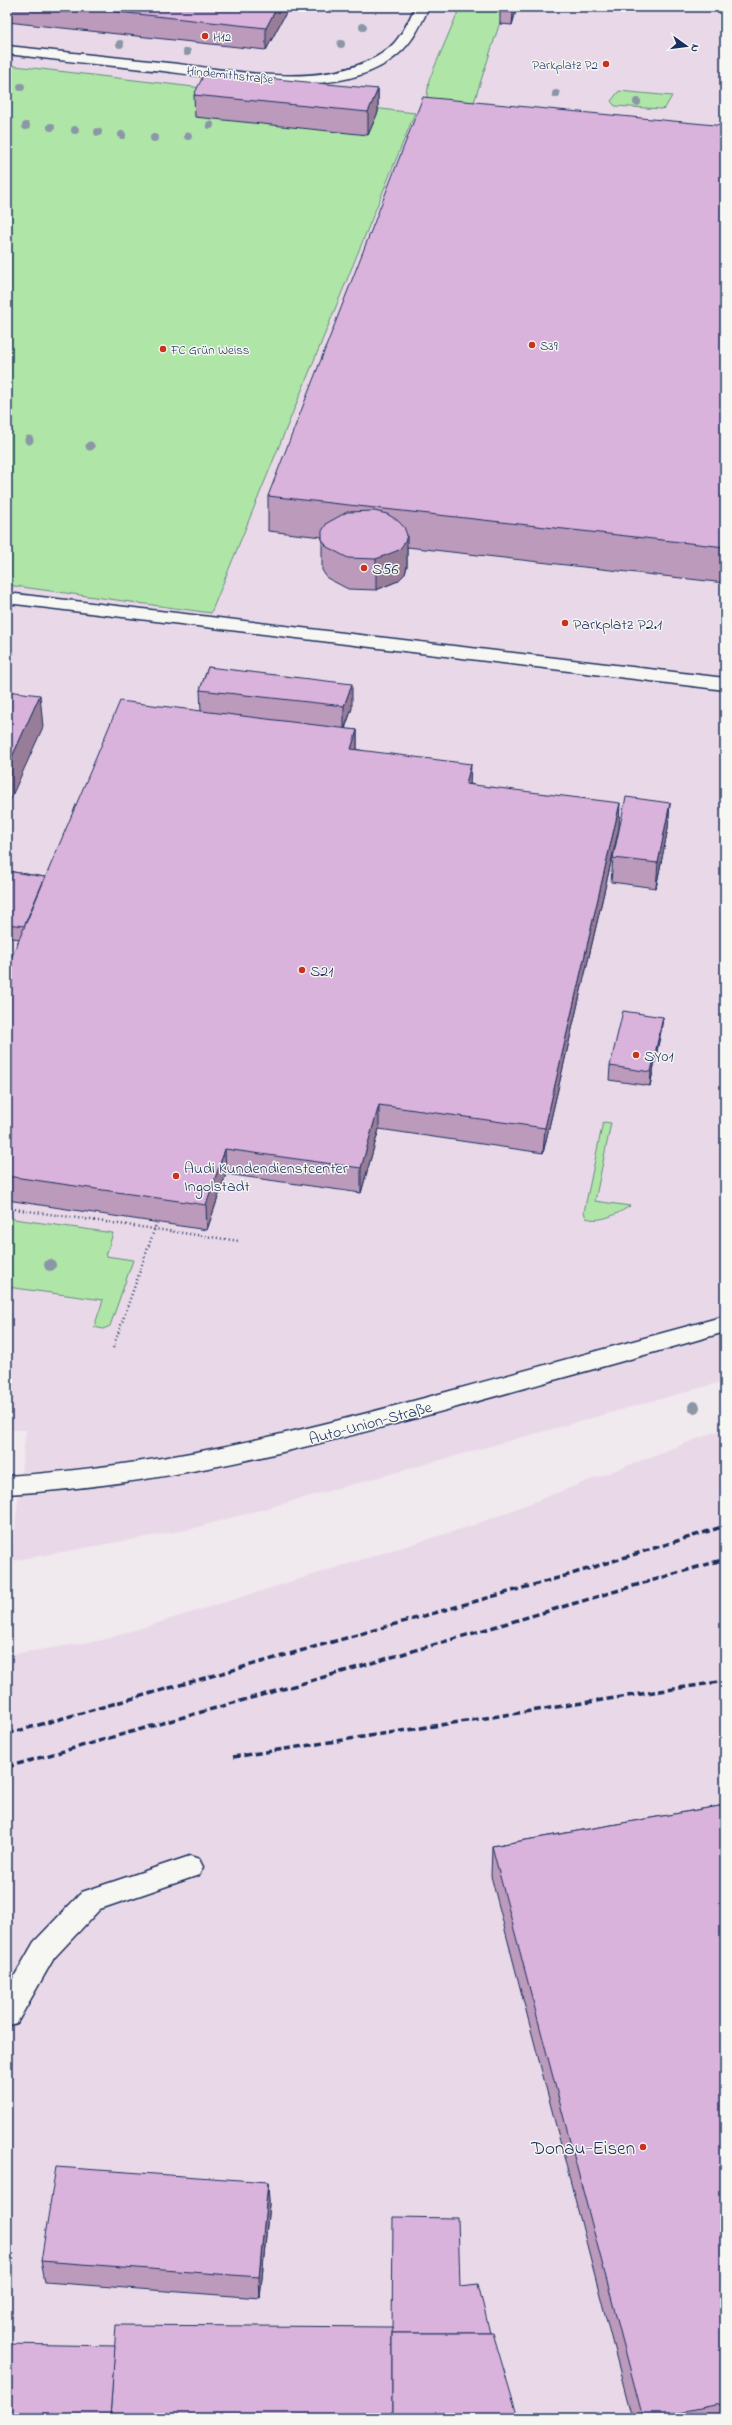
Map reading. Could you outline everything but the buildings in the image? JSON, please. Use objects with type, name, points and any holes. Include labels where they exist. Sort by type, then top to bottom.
[{"type":"street","name":"Hindemithstraße","points":[[7,50],[273,79],[316,79],[364,70],[389,56],[411,32],[422,7]]},
{"type":"street","points":[[7,598],[725,684]]},
{"type":"street","name":"Auto-Union-Straße","points":[[7,1484],[47,1483],[122,1474],[200,1462],[328,1434],[725,1324]]},
{"type":"street","points":[[7,2014],[44,1950],[92,1900],[190,1867]]},
{"type":"path","points":[[7,1208],[239,1241]]},
{"type":"path","points":[[113,1348],[157,1222]]},
{"type":"shaded area","points":[[7,7],[725,7],[725,1381],[191,1529],[11,1561],[26,1430],[7,1430]]},
{"type":"shaded area","points":[[725,1428],[725,2418],[7,2418],[7,1655],[103,1640],[474,1525]]},
{"type":"green space","points":[[460,7],[505,7],[472,108],[426,104],[429,80]]},
{"type":"green space","name":"FC Grün Weiss","points":[[7,65],[415,113],[211,613],[7,585]]},
{"type":"green space","points":[[619,91],[672,96],[665,108],[661,109],[615,106],[611,101]]},
{"type":"green space","points":[[603,1122],[611,1123],[595,1201],[630,1206],[609,1217],[603,1219],[592,1219],[586,1218],[584,1212]]},
{"type":"green space","points":[[7,1218],[113,1233],[106,1256],[133,1260],[110,1326],[103,1329],[94,1327],[103,1300],[7,1287]]},
{"type":"railway","points":[[7,1734],[565,1576],[725,1526]]},
{"type":"railway","points":[[7,1767],[297,1685],[725,1559]]},
{"type":"railway","points":[[233,1757],[725,1681]]},
{"type":"place","name":"H12","points":[[205,36]]},
{"type":"place","name":"Parkplatz P2","points":[[606,64]]},
{"type":"place","name":"S39","points":[[532,345]]},
{"type":"place","name":"FC Grün Weiss","points":[[163,349]]},
{"type":"place","name":"S56","points":[[364,568]]},
{"type":"place","name":"Parkplatz P2.1","points":[[565,623]]},
{"type":"place","name":"S21","points":[[302,970]]},
{"type":"place","name":"SY01","points":[[636,1055]]},
{"type":"place","name":"Audi Kundendienstcenter Ingolstadt","points":[[176,1176]]},
{"type":"place","name":"Donau-Eisen","points":[[643,2147]]}]
